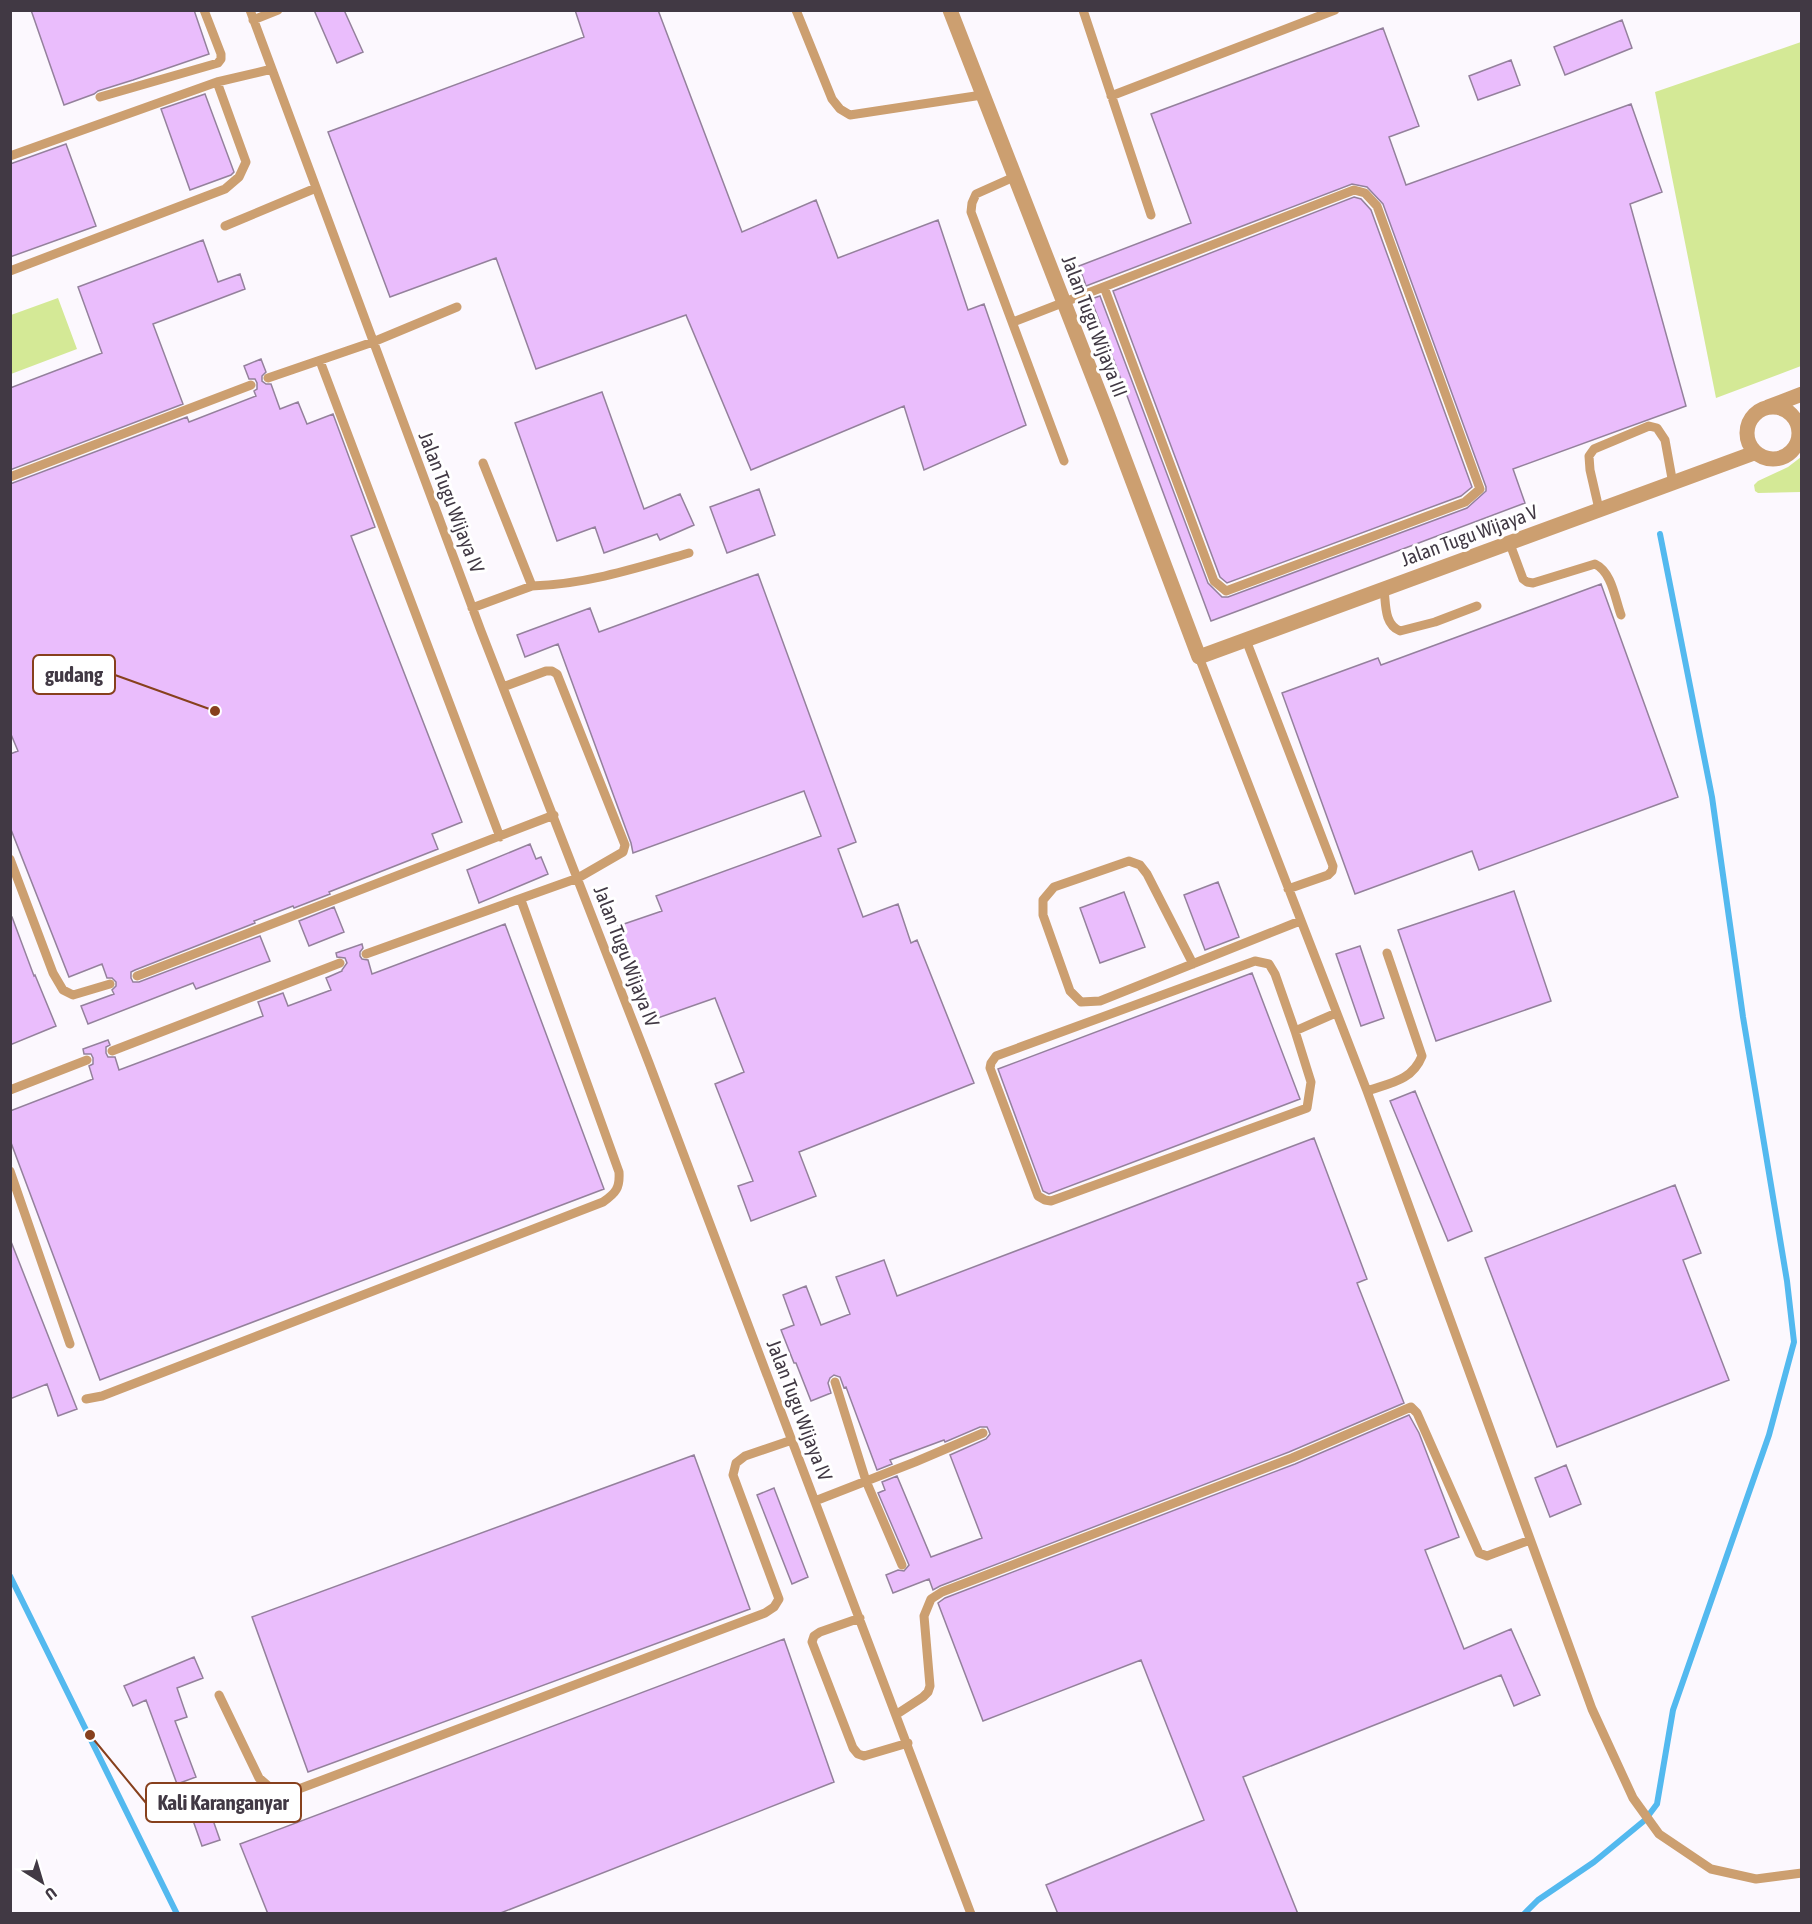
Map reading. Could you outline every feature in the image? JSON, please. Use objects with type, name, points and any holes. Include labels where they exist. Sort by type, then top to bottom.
[{"type":"street","name":"Jalan Tugu Wijaya III","points":[[950,10],[1199,657]]},
{"type":"street","points":[[1765,408],[1783,409],[1791,414],[1800,430],[1795,448],[1780,459],[1762,458],[1754,453],[1746,436],[1747,427],[1757,412],[1765,408],[1802,394]]},
{"type":"street","name":"Jalan Tugu Wijaya V","points":[[1199,657],[1754,453]]},
{"type":"lane","points":[[100,96],[218,63],[221,59],[220,54],[204,10]]},
{"type":"lane","points":[[252,15],[278,10]]},
{"type":"lane","points":[[796,10],[832,99],[840,109],[850,115],[982,95]]},
{"type":"lane","points":[[1083,10],[1151,216]]},
{"type":"lane","points":[[1111,96],[1335,10]]},
{"type":"lane","name":"Jalan Tugu Wijaya IV","points":[[252,15],[472,608],[554,815],[971,1914]]},
{"type":"lane","points":[[10,156],[217,82],[272,69]]},
{"type":"lane","points":[[10,271],[225,189],[239,177],[246,162],[217,82]]},
{"type":"lane","points":[[1014,177],[976,194],[971,212],[1064,461]]},
{"type":"lane","points":[[225,226],[316,188]]},
{"type":"lane","points":[[1012,322],[1354,190],[1365,194],[1377,206],[1480,489],[1465,502],[1226,591],[1214,580],[1104,287]]},
{"type":"lane","points":[[268,378],[373,342],[458,307]]},
{"type":"lane","points":[[320,361],[500,837]]},
{"type":"lane","points":[[10,477],[251,385]]},
{"type":"lane","points":[[1599,509],[1589,456],[1594,449],[1649,426],[1657,428],[1665,440],[1673,484]]},
{"type":"lane","points":[[483,463],[532,586]]},
{"type":"lane","points":[[1510,544],[1523,579],[1527,582],[1533,583],[1595,564],[1602,567],[1621,615]]},
{"type":"lane","points":[[472,608],[532,586],[593,580],[689,553]]},
{"type":"lane","points":[[1384,589],[1387,618],[1393,628],[1401,632],[1477,606]]},
{"type":"lane","points":[[1246,640],[1333,866],[1328,875],[1288,889]]},
{"type":"lane","points":[[1199,657],[1366,1090],[1592,1710],[1634,1798],[1659,1834],[1711,1869],[1756,1879],[1802,1874]]},
{"type":"lane","points":[[366,954],[578,878],[623,852],[625,844],[557,674],[546,671],[503,687]]},
{"type":"lane","points":[[137,976],[554,815]]},
{"type":"lane","points":[[10,858],[53,973],[63,990],[73,995],[110,984]]},
{"type":"lane","points":[[1193,964],[1147,874],[1140,865],[1129,861],[1054,887],[1043,900],[1043,915],[1070,991],[1081,1002],[1100,1001],[1193,964],[1300,921]]},
{"type":"lane","points":[[86,1399],[102,1396],[603,1202],[613,1194],[620,1184],[619,1172],[521,900]]},
{"type":"lane","points":[[1366,1090],[1404,1078],[1417,1068],[1422,1056],[1387,953]]},
{"type":"lane","points":[[1255,961],[1269,964],[1275,974],[1295,1031],[1311,1082],[1307,1108],[1051,1201],[1038,1196],[990,1068],[996,1056],[1255,961]]},
{"type":"lane","points":[[112,1051],[340,963]]},
{"type":"lane","points":[[1295,1031],[1336,1013]]},
{"type":"lane","points":[[10,1090],[87,1060]]},
{"type":"lane","points":[[10,1171],[70,1344]]},
{"type":"lane","points":[[835,1382],[866,1481],[902,1564]]},
{"type":"lane","points":[[897,1714],[928,1692],[930,1686],[924,1616],[931,1599],[942,1592],[1292,1458],[1411,1407],[1417,1413],[1479,1553],[1487,1556],[1530,1540]]},
{"type":"lane","points":[[815,1501],[982,1433]]},
{"type":"lane","points":[[219,1695],[259,1778],[274,1791],[296,1790],[765,1613],[774,1608],[779,1599],[733,1474],[736,1463],[745,1456],[792,1440]]},
{"type":"lane","points":[[860,1618],[820,1632],[814,1636],[812,1642],[853,1748],[858,1754],[864,1755],[908,1743]]},
{"type":"green space","points":[[1801,42],[1801,366],[1716,398],[1655,92]]},
{"type":"green space","points":[[58,298],[77,349],[11,374],[11,315]]},
{"type":"green space","points":[[1801,457],[1801,492],[1758,493],[1755,491],[1754,485],[1758,481],[1788,467]]},
{"type":"building","points":[[31,10],[194,10],[209,54],[98,91],[64,105]]},
{"type":"building","points":[[314,10],[344,10],[363,52],[337,63]]},
{"type":"building","points":[[575,10],[658,10],[742,232],[816,200],[838,258],[938,220],[968,310],[984,304],[1026,425],[924,470],[904,406],[751,470],[686,315],[536,369],[496,258],[390,297],[328,132],[584,37]]},
{"type":"building","points":[[1622,20],[1632,48],[1565,75],[1554,47]]},
{"type":"building","points":[[1383,28],[1419,126],[1389,137],[1406,185],[1631,104],[1662,192],[1630,204],[1686,406],[1513,469],[1525,503],[1211,621],[1091,299],[1100,296],[1208,583],[1222,597],[1228,597],[1467,508],[1486,491],[1383,204],[1367,187],[1352,184],[1086,286],[1079,266],[1191,223],[1151,114]]},
{"type":"building","points":[[1511,60],[1520,85],[1478,100],[1469,76]]},
{"type":"building","points":[[205,94],[234,172],[190,190],[161,109]]},
{"type":"building","points":[[66,144],[96,226],[10,257],[10,164]]},
{"type":"building","points":[[1354,197],[1361,199],[1371,210],[1472,487],[1461,496],[1227,583],[1220,577],[1113,291]]},
{"type":"building","points":[[203,240],[218,282],[240,274],[245,289],[153,324],[183,404],[10,470],[10,388],[102,353],[78,287]]},
{"type":"building","points":[[261,359],[266,372],[262,376],[262,381],[271,384],[280,409],[298,402],[307,424],[333,414],[375,527],[351,536],[462,822],[432,834],[438,849],[135,970],[131,972],[131,978],[133,982],[139,982],[260,936],[270,961],[196,989],[193,983],[88,1024],[81,1006],[114,994],[112,990],[116,982],[112,978],[107,978],[102,964],[69,977],[10,827],[10,754],[18,751],[10,732],[10,484],[187,417],[189,422],[256,396],[254,391],[257,389],[257,383],[255,379],[249,379],[244,366]]},
{"type":"building","points":[[602,392],[644,509],[680,494],[694,525],[660,540],[657,534],[604,553],[595,527],[557,541],[515,423]]},
{"type":"building","points":[[759,489],[775,535],[727,553],[710,507]]},
{"type":"building","points":[[758,574],[856,842],[838,849],[863,917],[898,904],[911,943],[917,940],[974,1083],[799,1152],[816,1196],[751,1221],[738,1186],[753,1181],[715,1084],[744,1072],[715,998],[652,1020],[618,926],[662,911],[656,896],[821,836],[804,791],[633,853],[558,644],[525,657],[517,635],[590,608],[599,632]]},
{"type":"building","points":[[1601,584],[1678,797],[1479,870],[1472,851],[1355,894],[1282,693],[1378,658],[1381,665]]},
{"type":"building","points":[[530,844],[536,859],[541,857],[548,874],[479,903],[467,870]]},
{"type":"building","points":[[1218,882],[1239,937],[1205,950],[1184,895]]},
{"type":"building","points":[[1514,891],[1551,1001],[1436,1041],[1398,930]]},
{"type":"building","points":[[1124,892],[1145,947],[1100,963],[1080,908]]},
{"type":"building","points":[[334,907],[344,932],[309,946],[299,921]]},
{"type":"building","points":[[10,917],[12,917],[56,1026],[10,1045]]},
{"type":"building","points":[[505,924],[604,1189],[100,1380],[10,1140],[10,1111],[93,1079],[89,1066],[93,1064],[93,1058],[91,1054],[84,1054],[83,1049],[108,1040],[110,1045],[106,1047],[106,1053],[108,1057],[115,1057],[119,1070],[263,1016],[258,1002],[283,993],[288,1006],[331,990],[326,978],[342,971],[347,963],[345,958],[337,957],[336,953],[362,944],[360,956],[368,960],[372,974]]},
{"type":"building","points":[[1360,946],[1384,1018],[1361,1026],[1336,954]]},
{"type":"building","points":[[1252,973],[1300,1099],[1049,1194],[1043,1191],[998,1069]]},
{"type":"building","points":[[1415,1091],[1472,1231],[1448,1241],[1390,1101]]},
{"type":"building","points":[[1314,1138],[1367,1279],[1357,1283],[1404,1403],[1289,1452],[933,1590],[929,1579],[893,1593],[886,1575],[898,1570],[904,1571],[909,1565],[878,1493],[885,1490],[882,1482],[897,1476],[931,1557],[982,1538],[950,1455],[986,1439],[990,1434],[989,1431],[987,1427],[980,1427],[945,1442],[944,1440],[890,1460],[892,1464],[877,1470],[846,1387],[844,1388],[840,1377],[834,1375],[830,1378],[828,1383],[831,1393],[811,1401],[781,1330],[794,1325],[783,1295],[806,1286],[821,1325],[850,1314],[836,1277],[884,1260],[897,1296]]},
{"type":"building","points":[[1675,1185],[1701,1253],[1683,1260],[1729,1380],[1557,1447],[1485,1258]]},
{"type":"building","points":[[10,1239],[77,1409],[58,1416],[47,1384],[10,1399]]},
{"type":"building","points":[[1409,1415],[1419,1433],[1459,1537],[1425,1550],[1464,1649],[1511,1629],[1540,1695],[1514,1706],[1501,1675],[1243,1777],[1298,1914],[1058,1914],[1046,1885],[1204,1820],[1141,1660],[983,1721],[938,1603],[945,1598],[1295,1464]]},
{"type":"building","points":[[694,1455],[750,1609],[308,1772],[252,1617]]},
{"type":"building","points":[[1566,1465],[1581,1504],[1550,1517],[1535,1478]]},
{"type":"building","points":[[774,1488],[808,1577],[792,1584],[757,1495]]},
{"type":"building","points":[[784,1639],[834,1782],[498,1914],[268,1914],[240,1844]]},
{"type":"building","points":[[194,1657],[203,1678],[177,1688],[187,1717],[175,1721],[196,1777],[177,1784],[146,1700],[133,1706],[124,1686]]},
{"type":"building","points":[[208,1806],[220,1840],[202,1846],[190,1812]]},
{"type":"waterway","points":[[1524,1914],[1538,1900],[1594,1862],[1645,1820],[1657,1804],[1673,1710],[1769,1435],[1794,1342],[1787,1281],[1743,1017],[1712,797],[1660,534]]},
{"type":"waterway","points":[[10,1576],[177,1914]]},
{"type":"place","name":"gudang","points":[[215,711]]},
{"type":"place","name":"Kali Karanganyar","points":[[90,1735]]}]
